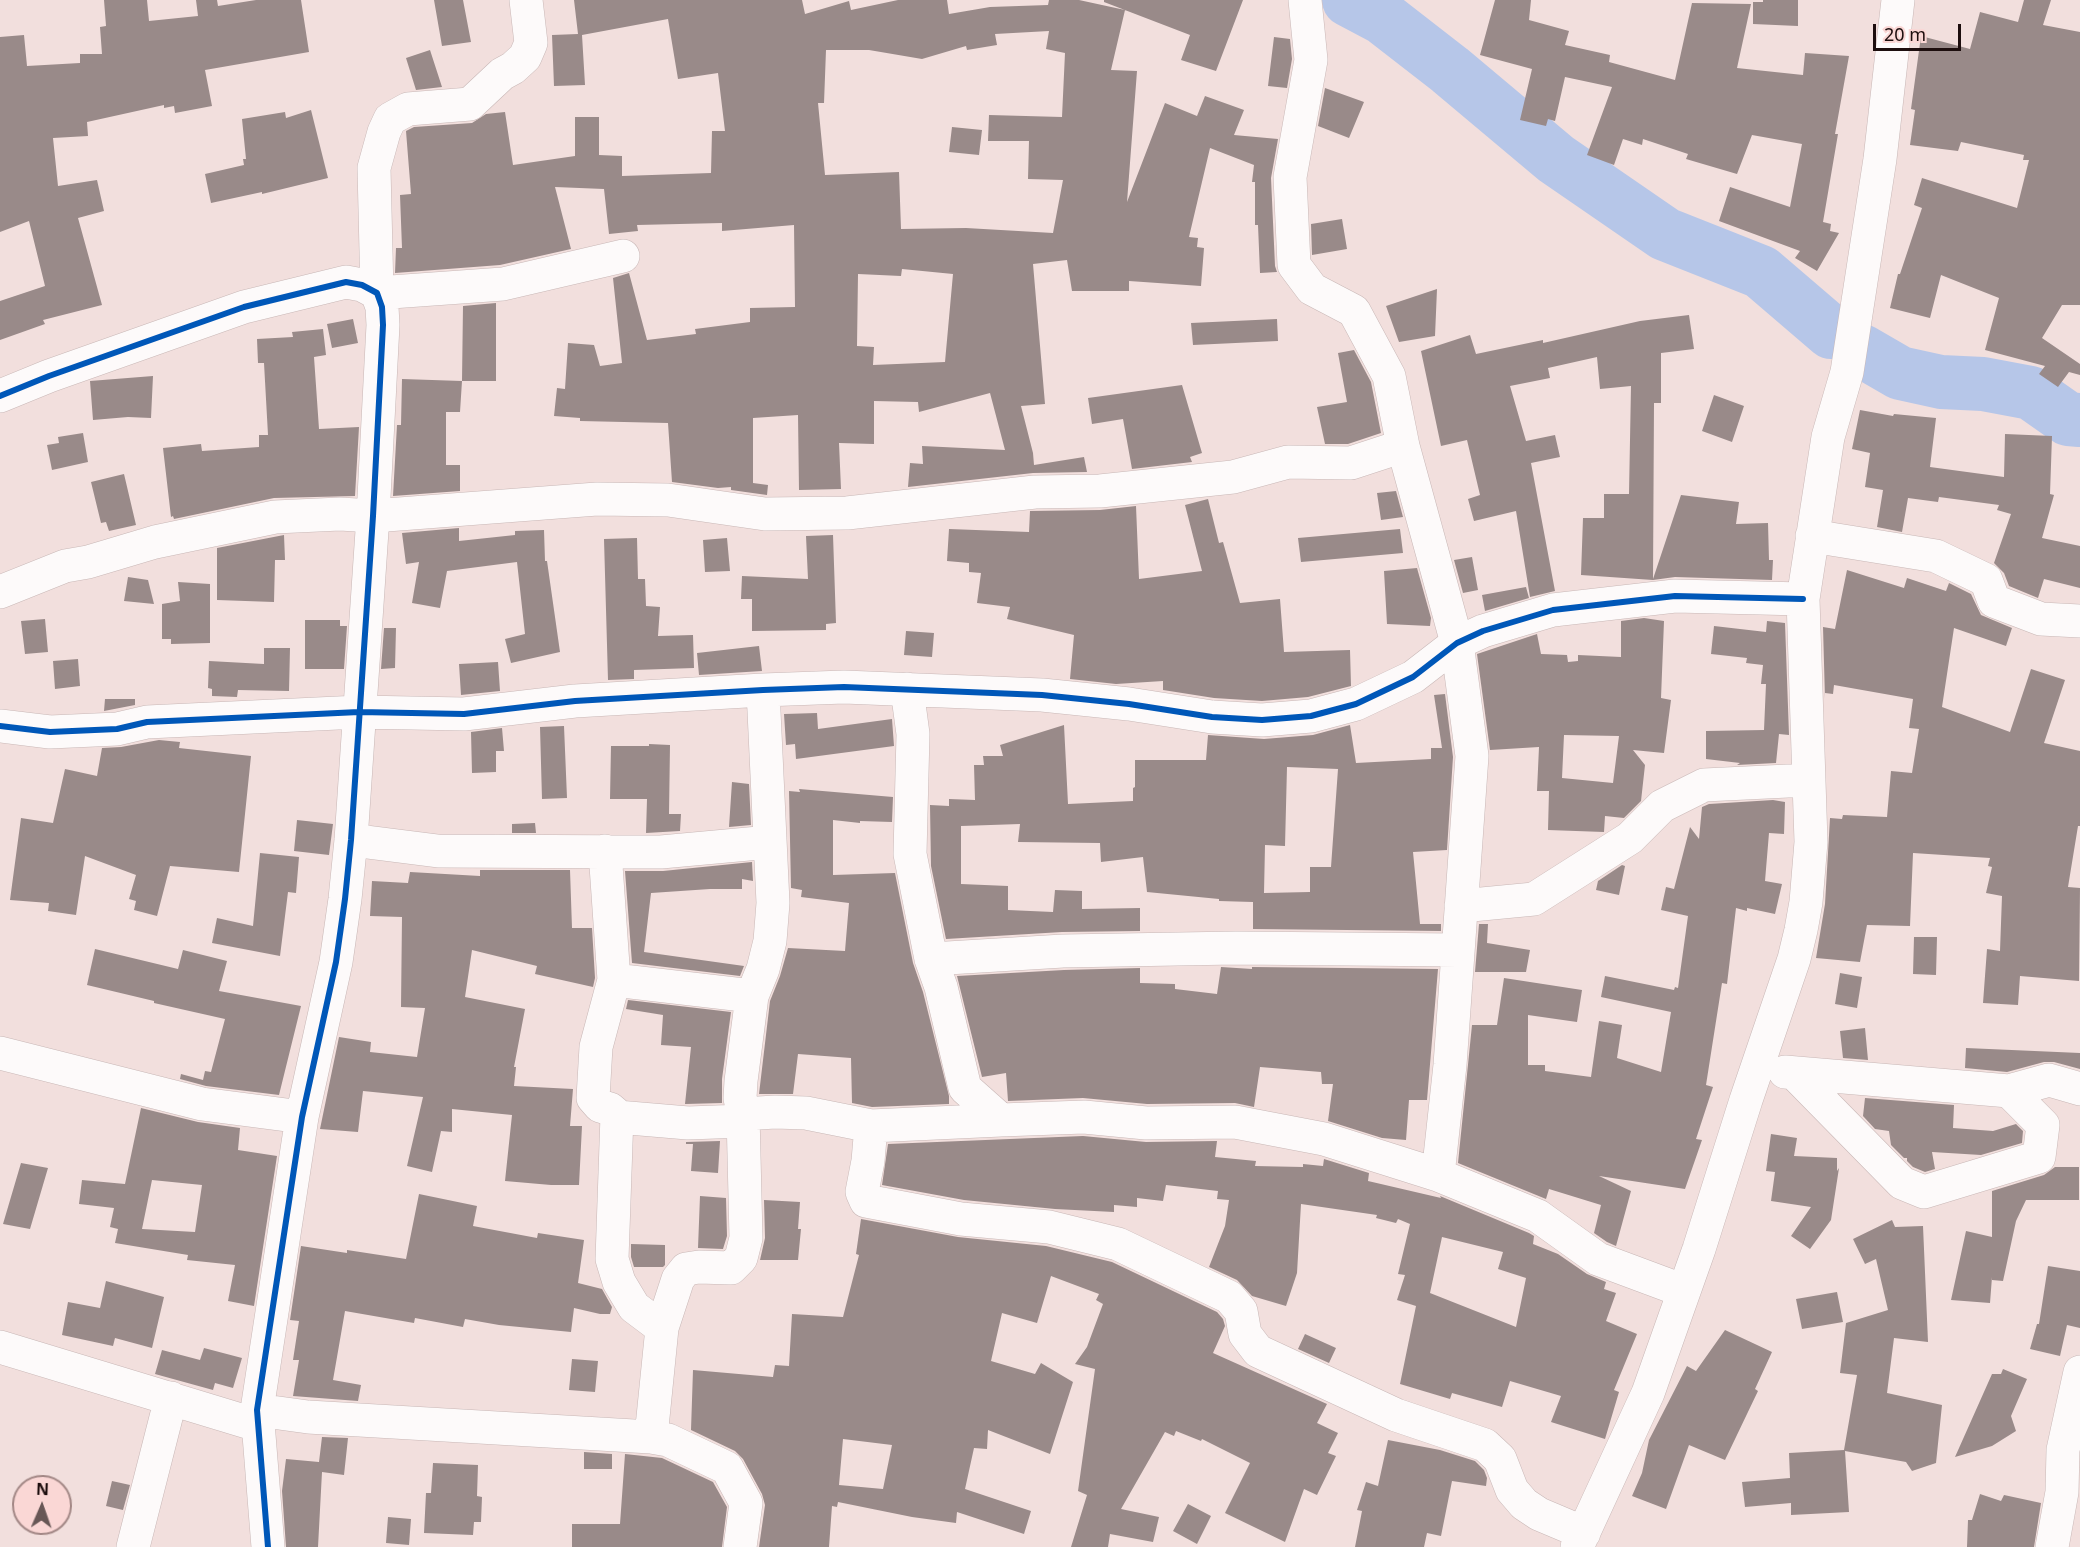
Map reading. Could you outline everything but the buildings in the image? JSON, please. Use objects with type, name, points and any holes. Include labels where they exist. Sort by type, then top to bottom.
[{"type":"street","points":[[268,1547],[257,1418],[302,1117],[336,962],[351,840],[373,516],[383,325],[382,308],[377,292],[374,168],[390,119],[408,109],[470,104],[502,74],[525,57],[531,43],[526,0]]},
{"type":"street","points":[[1305,0],[1311,60],[1290,177],[1294,265],[1312,289],[1354,311],[1389,376],[1404,446],[1457,643],[1472,756],[1450,1065],[1438,1175]]},
{"type":"street","points":[[871,1125],[868,1161],[862,1192],[866,1201],[961,1219],[1049,1227],[1118,1244],[1229,1297],[1241,1311],[1245,1334],[1258,1351],[1396,1415],[1485,1445],[1500,1459],[1512,1490],[1524,1504],[1580,1540],[1648,1393],[1794,959],[1806,902],[1811,842],[1803,600],[1828,437],[1848,372],[1880,159],[1898,0]]},
{"type":"street","points":[[0,396],[49,376],[244,307],[346,282],[362,285],[377,292],[503,284],[623,256]]},
{"type":"street","points":[[0,592],[65,566],[88,562],[155,542],[275,517],[340,514],[373,516],[597,499],[668,500],[765,514],[847,513],[1035,492],[1100,491],[1233,477],[1288,462],[1351,463],[1404,446]]},
{"type":"street","points":[[1812,536],[1936,556],[1986,580],[1994,601],[2041,619],[2080,621]]},
{"type":"street","points":[[0,726],[50,732],[117,729],[147,722],[359,712],[464,714],[575,701],[844,687],[1042,695],[1129,704],[1212,717],[1262,720],[1311,716],[1356,704],[1413,677],[1457,643],[1483,631],[1553,610],[1676,596],[1803,600]]},
{"type":"street","points":[[907,689],[913,734],[910,854],[931,959],[941,987],[965,1088],[1001,1120]]},
{"type":"street","points":[[651,1437],[662,1328],[678,1279],[686,1269],[731,1268],[741,1258],[746,1238],[741,1081],[752,996],[763,969],[770,940],[773,903],[763,690]]},
{"type":"street","points":[[1461,906],[1534,899],[1630,838],[1662,807],[1704,785],[1809,780]]},
{"type":"street","points":[[351,840],[438,851],[661,852],[770,842]]},
{"type":"street","points":[[604,851],[614,980],[596,1047],[593,1098],[600,1106],[610,1108],[617,1117],[612,1259],[619,1282],[634,1306],[662,1328]]},
{"type":"street","points":[[931,959],[1063,951],[1225,948],[1458,950]]},
{"type":"street","points":[[614,980],[752,996]]},
{"type":"street","points":[[0,1053],[202,1104],[302,1117]]},
{"type":"street","points":[[1756,1069],[2009,1090],[2049,1080],[2080,1089]]},
{"type":"street","points":[[1794,1073],[1902,1183],[1924,1192],[2039,1157],[2043,1125],[2009,1090]]},
{"type":"street","points":[[617,1117],[688,1123],[775,1112],[806,1113],[871,1125],[1084,1117],[1146,1123],[1235,1122],[1324,1139],[1438,1175],[1538,1216],[1598,1259],[1684,1291]]},
{"type":"street","points":[[0,1347],[171,1398],[257,1418],[308,1417],[651,1437],[668,1440],[727,1468],[746,1503],[740,1547]]},
{"type":"street","points":[[2052,1547],[2071,1496],[2063,1450],[2080,1372]]},
{"type":"street","points":[[133,1547],[171,1398]]},
{"type":"waterway","points":[[1349,0],[1383,18],[1450,70],[1556,159],[1665,234],[1761,272],[1831,332]]},
{"type":"waterway","points":[[1862,351],[1900,373],[1941,382],[1983,384],[2031,393],[2068,419],[2080,420]]},
{"type":"cycle path","points":[[0,396],[49,376],[244,307],[346,282],[362,285],[377,293],[382,307],[373,516],[345,899],[336,962],[302,1117],[257,1410],[268,1547]]},
{"type":"cycle path","points":[[0,726],[50,732],[117,729],[147,722],[359,712],[464,714],[575,701],[844,687],[1042,695],[1129,704],[1212,717],[1262,720],[1311,716],[1356,704],[1413,677],[1457,643],[1483,631],[1553,610],[1675,596],[1803,599]]}]
